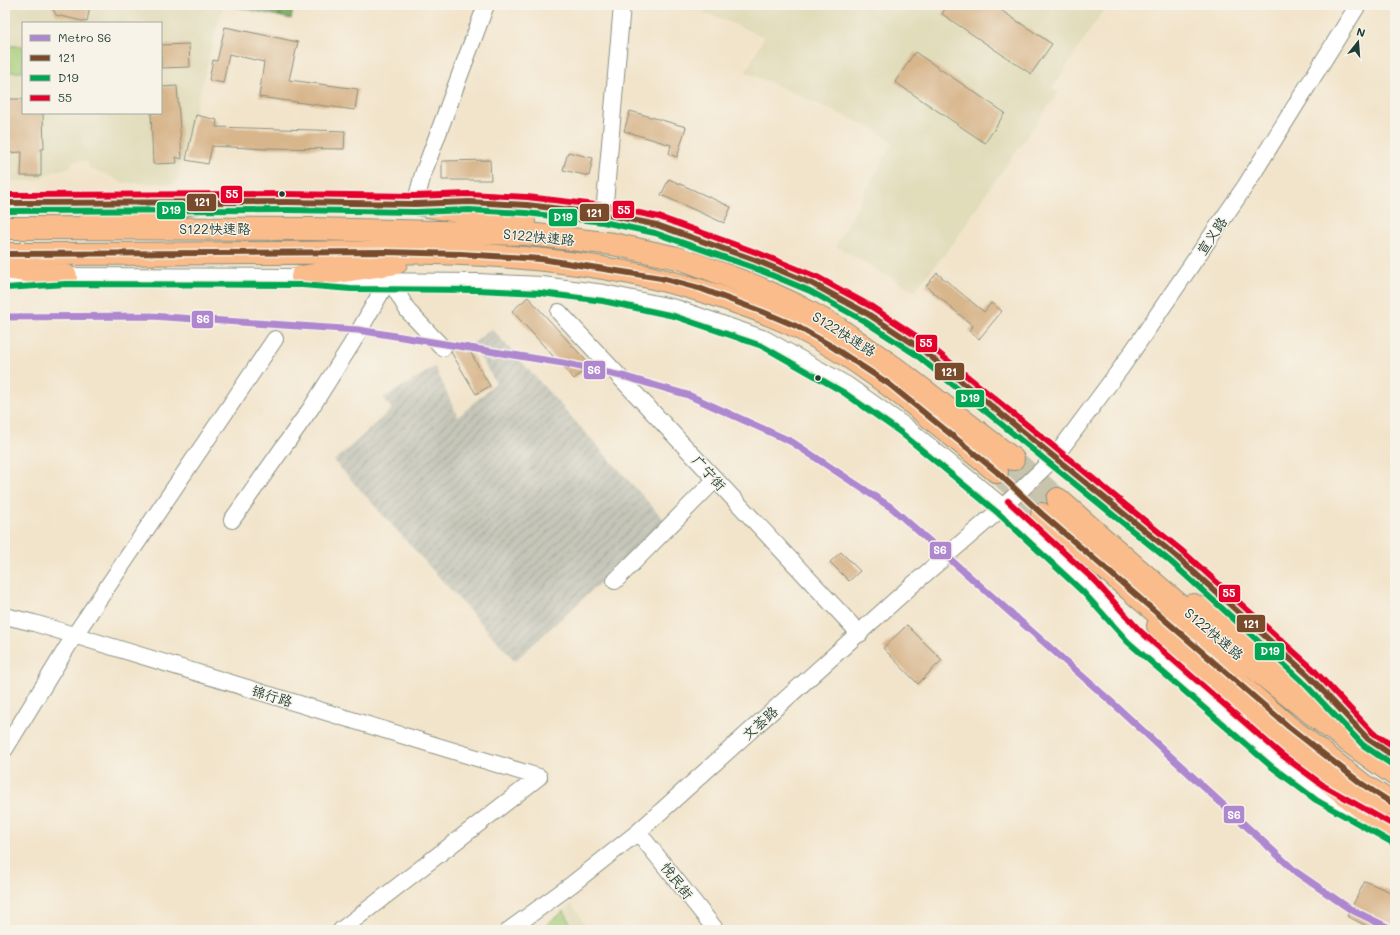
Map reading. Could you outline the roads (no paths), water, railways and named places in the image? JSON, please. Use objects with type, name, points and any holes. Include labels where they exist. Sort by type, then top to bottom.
[{"type":"highway","points":[[15,228],[195,203]]},
{"type":"highway","points":[[415,204],[528,222],[612,244]]},
{"type":"highway","name":"S122快速路","points":[[5,254],[384,252],[461,254],[541,259],[660,278],[699,288],[796,326],[828,344],[889,384],[1005,466],[895,368],[838,328],[796,305],[755,286],[682,259],[612,244],[528,234],[435,231],[15,228]]},
{"type":"highway","points":[[302,277],[461,254]]},
{"type":"highway","points":[[5,268],[66,276]]},
{"type":"highway","name":"S122快速路","points":[[1058,499],[1158,587],[1303,708],[1395,775]]},
{"type":"highway","name":"S122快速路","points":[[1042,514],[1289,727],[1362,784],[1395,805]]},
{"type":"highway","points":[[1158,587],[1218,617],[1368,739]]},
{"type":"highway","points":[[1133,591],[1172,645],[1348,799],[1395,834]]},
{"type":"street","points":[[415,204],[423,174],[486,5]]},
{"type":"street","points":[[604,214],[622,5]]},
{"type":"street","name":"宣义路","points":[[1003,507],[1054,458],[1121,368],[1246,185],[1358,5]]},
{"type":"street","points":[[5,203],[287,202],[415,204],[469,202],[526,205],[604,214],[657,226],[691,236],[813,284],[868,314],[920,348],[1176,556],[1308,675],[1368,739],[1395,757]]},
{"type":"street","points":[[5,280],[66,276],[302,277],[351,281],[477,282],[542,285],[604,293],[676,308],[722,322],[765,339],[807,360],[848,385],[905,426],[1003,507],[1089,586],[1132,636],[1277,761],[1320,793],[1395,834]]},
{"type":"street","points":[[389,282],[408,311],[443,348]]},
{"type":"street","points":[[232,520],[319,395],[351,346],[389,282]]},
{"type":"street","name":"广宁街","points":[[558,312],[860,634]]},
{"type":"street","points":[[5,749],[74,636],[275,339]]},
{"type":"street","points":[[615,581],[715,480]]},
{"type":"street","name":"文荟路","points":[[509,930],[571,885],[638,832],[860,634],[910,587],[1003,507]]},
{"type":"street","name":"锦行路","points":[[5,616],[34,622],[74,636],[539,777],[341,930]]},
{"type":"street","name":"悦民街","points":[[638,832],[716,930]]},
{"type":"tunnel","points":[[1013,459],[1058,499]]},
{"type":"tunnel","points":[[997,472],[1042,514]]},
{"type":"metro line","name":"S6","points":[[5,317],[151,316],[358,330],[563,363],[626,377],[688,395],[792,442],[892,508],[1116,706],[1296,872],[1350,909],[1393,930]]}]
